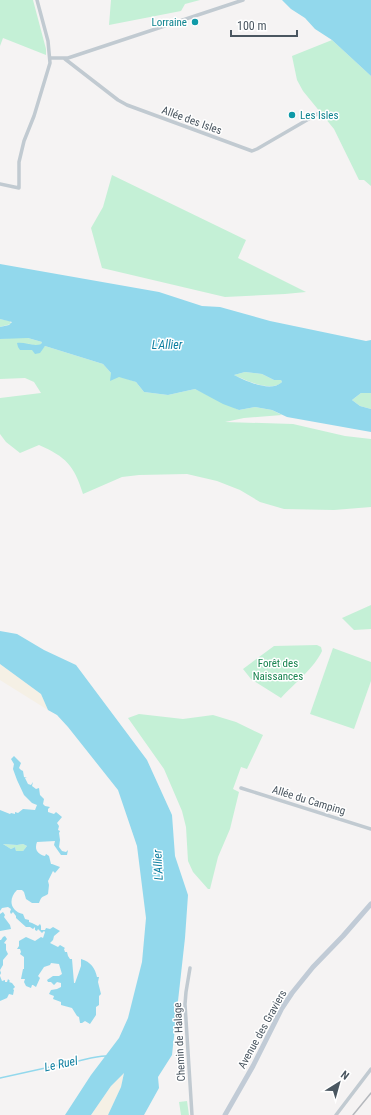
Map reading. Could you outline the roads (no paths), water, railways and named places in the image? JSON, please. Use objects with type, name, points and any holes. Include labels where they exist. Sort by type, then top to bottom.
[{"type":"street","points":[[0,184],[19,188],[19,162],[24,141],[34,116],[50,63],[48,41],[37,0]]},
{"type":"street","points":[[50,58],[65,59],[242,0]]},
{"type":"street","name":"Allée des Isles","points":[[65,59],[118,100],[127,105],[252,151],[319,113]]},
{"type":"street","name":"Allée du Camping","points":[[242,788],[371,829]]},
{"type":"street","name":"Avenue des Graviers","points":[[225,1115],[254,1066],[282,1008],[292,993],[313,967],[371,904]]},
{"type":"street","name":"Chemin de Halage","points":[[190,968],[186,992],[186,1004],[192,1115]]},
{"type":"street","points":[[336,1115],[371,1069]]},
{"type":"water","points":[[282,0],[371,0],[371,76],[332,40],[315,29],[305,18],[291,9]]},
{"type":"water","name":"L'Allier","points":[[0,264],[159,292],[202,306],[220,307],[270,321],[366,341],[371,340],[371,393],[361,393],[352,400],[360,406],[371,409],[371,432],[287,417],[272,410],[255,407],[239,410],[223,404],[195,389],[168,395],[144,392],[136,382],[119,377],[110,381],[111,373],[103,364],[45,346],[40,353],[35,354],[32,350],[20,350],[17,343],[38,345],[42,342],[28,338],[0,339],[0,327],[9,325],[12,322],[0,319]],"holes":[[[245,372],[262,374],[274,380],[281,380],[282,382],[272,386],[258,385],[234,375]]]},
{"type":"water","name":"L'Allier","points":[[0,631],[17,634],[44,650],[76,665],[147,760],[172,815],[175,856],[188,895],[185,938],[172,1055],[158,1077],[159,1088],[144,1115],[108,1115],[121,1087],[124,1073],[111,1086],[91,1115],[65,1115],[91,1075],[119,1038],[128,1018],[142,962],[146,918],[137,846],[118,790],[68,727],[57,715],[48,710],[41,694],[0,664]]},
{"type":"water","points":[[14,756],[21,763],[19,768],[23,771],[24,777],[27,778],[25,778],[28,784],[31,785],[33,782],[32,786],[36,789],[39,788],[40,795],[44,799],[43,804],[50,807],[48,812],[54,814],[56,812],[62,817],[57,823],[59,826],[58,830],[60,831],[59,847],[62,851],[66,852],[68,850],[67,855],[61,855],[54,845],[55,841],[37,842],[36,849],[39,853],[49,856],[51,864],[60,867],[55,873],[53,871],[48,881],[48,894],[42,898],[39,903],[32,903],[26,899],[22,890],[17,890],[12,897],[12,904],[15,910],[23,914],[25,919],[29,920],[29,922],[38,926],[40,924],[41,930],[45,930],[46,928],[50,929],[53,927],[60,931],[54,936],[50,943],[58,947],[60,945],[65,948],[65,952],[67,952],[70,959],[72,959],[74,983],[81,966],[81,959],[94,968],[97,977],[99,977],[98,982],[101,994],[99,996],[99,1005],[96,1007],[96,1015],[90,1024],[85,1021],[80,1023],[79,1017],[72,1008],[61,1005],[61,1002],[53,999],[54,996],[49,994],[51,990],[61,987],[61,983],[57,982],[54,985],[47,980],[53,976],[59,976],[62,974],[59,964],[51,963],[50,965],[44,967],[38,976],[40,978],[36,987],[33,985],[31,988],[26,986],[24,982],[25,979],[21,979],[24,969],[24,957],[20,954],[20,949],[17,949],[19,946],[19,941],[26,937],[35,941],[41,937],[43,938],[45,932],[44,931],[42,933],[38,929],[37,931],[35,930],[35,927],[33,929],[26,927],[16,918],[13,912],[11,914],[11,909],[8,907],[2,908],[0,911],[0,810],[10,814],[15,814],[15,812],[18,813],[23,809],[35,810],[37,805],[32,803],[24,795],[13,769],[14,764],[11,759]],"holes":[[[3,844],[23,844],[27,846],[23,851],[16,851],[15,847],[11,849]]]},
{"type":"water","points":[[3,912],[5,915],[4,917],[11,929],[0,931],[0,914]]},
{"type":"water","points":[[5,936],[7,939],[4,943],[6,944],[8,954],[3,960],[3,965],[0,970],[0,940]]},
{"type":"water","points":[[0,976],[2,981],[5,980],[5,982],[7,982],[8,979],[10,981],[9,982],[15,987],[13,989],[13,995],[9,994],[7,998],[0,1001]]},
{"type":"waterway","name":"Le Ruel","points":[[0,1078],[108,1056]]},
{"type":"railway","points":[[353,1115],[371,1093]]},
{"type":"place","name":"Lorraine","points":[[195,22]]},
{"type":"place","name":"Les Isles","points":[[292,115]]},
{"type":"park label","name":"Forêt des Naissances","points":[[278,669]]}]
